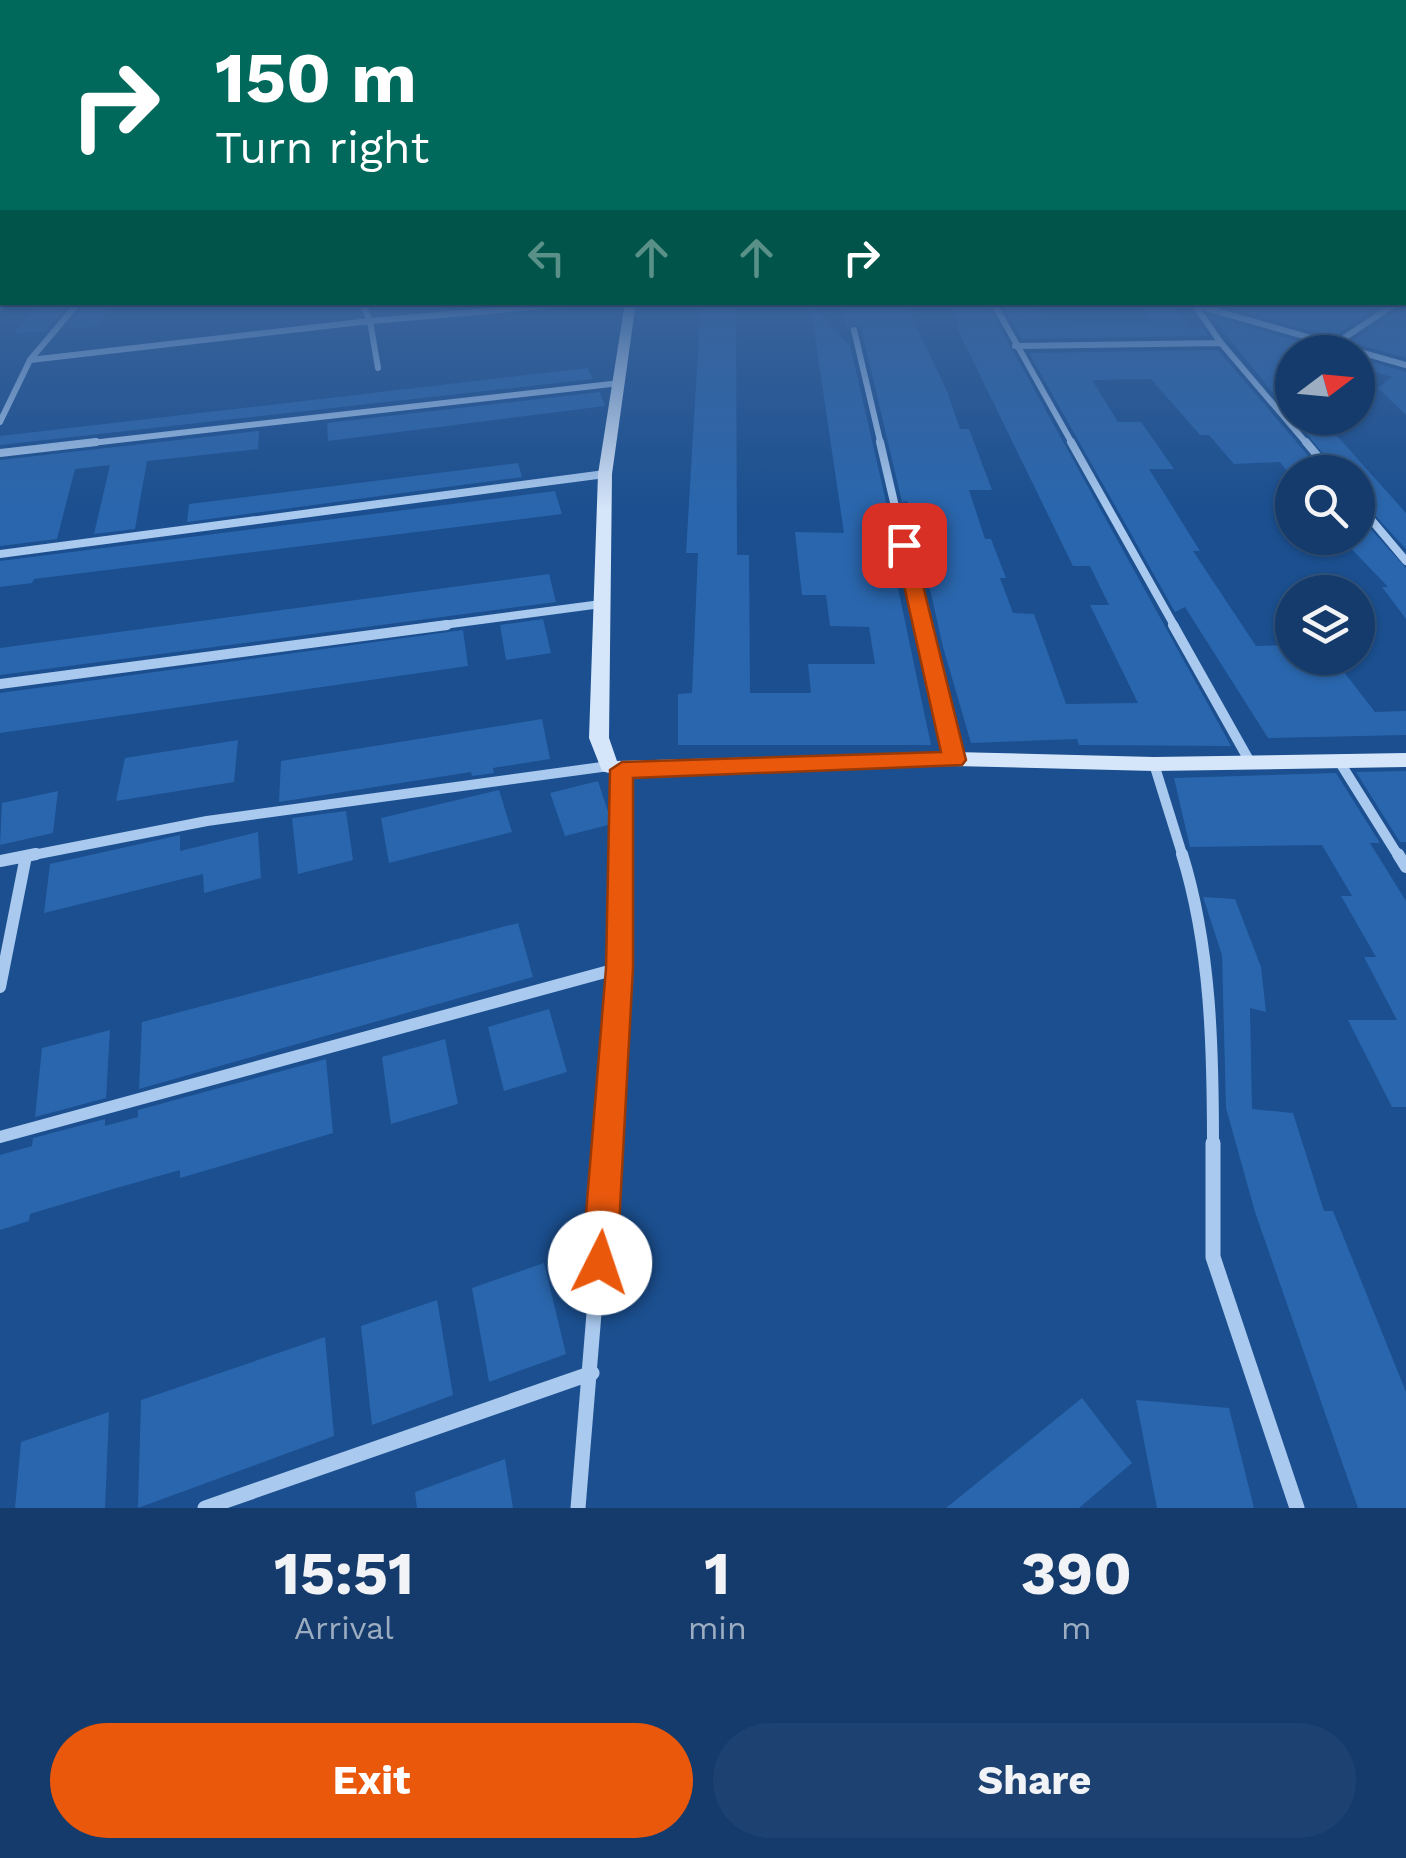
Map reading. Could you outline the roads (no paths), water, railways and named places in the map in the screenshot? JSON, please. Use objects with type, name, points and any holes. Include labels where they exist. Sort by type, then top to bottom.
[{"type":"street","points":[[0,422],[25,369]]},
{"type":"street","points":[[578,1508],[592,1373],[620,968],[616,768],[599,738],[605,474],[622,369]]},
{"type":"street","points":[[863,369],[954,760]]},
{"type":"street","points":[[1029,369],[1250,762]]},
{"type":"street","points":[[1243,369],[1316,455]]},
{"type":"street","points":[[0,454],[620,383]]},
{"type":"street","points":[[0,554],[605,474]]},
{"type":"street","points":[[1375,525],[1406,562]]},
{"type":"street","points":[[0,684],[601,604]]},
{"type":"street","points":[[0,861],[206,821],[616,768],[954,760],[1154,764],[1406,760]]},
{"type":"street","points":[[1340,761],[1406,867]]},
{"type":"street","points":[[1154,764],[1199,909],[1214,1082],[1214,1256],[1297,1508]]},
{"type":"street","points":[[0,987],[26,856]]},
{"type":"street","points":[[0,1137],[620,968]]},
{"type":"street","points":[[205,1508],[592,1373]]}]
